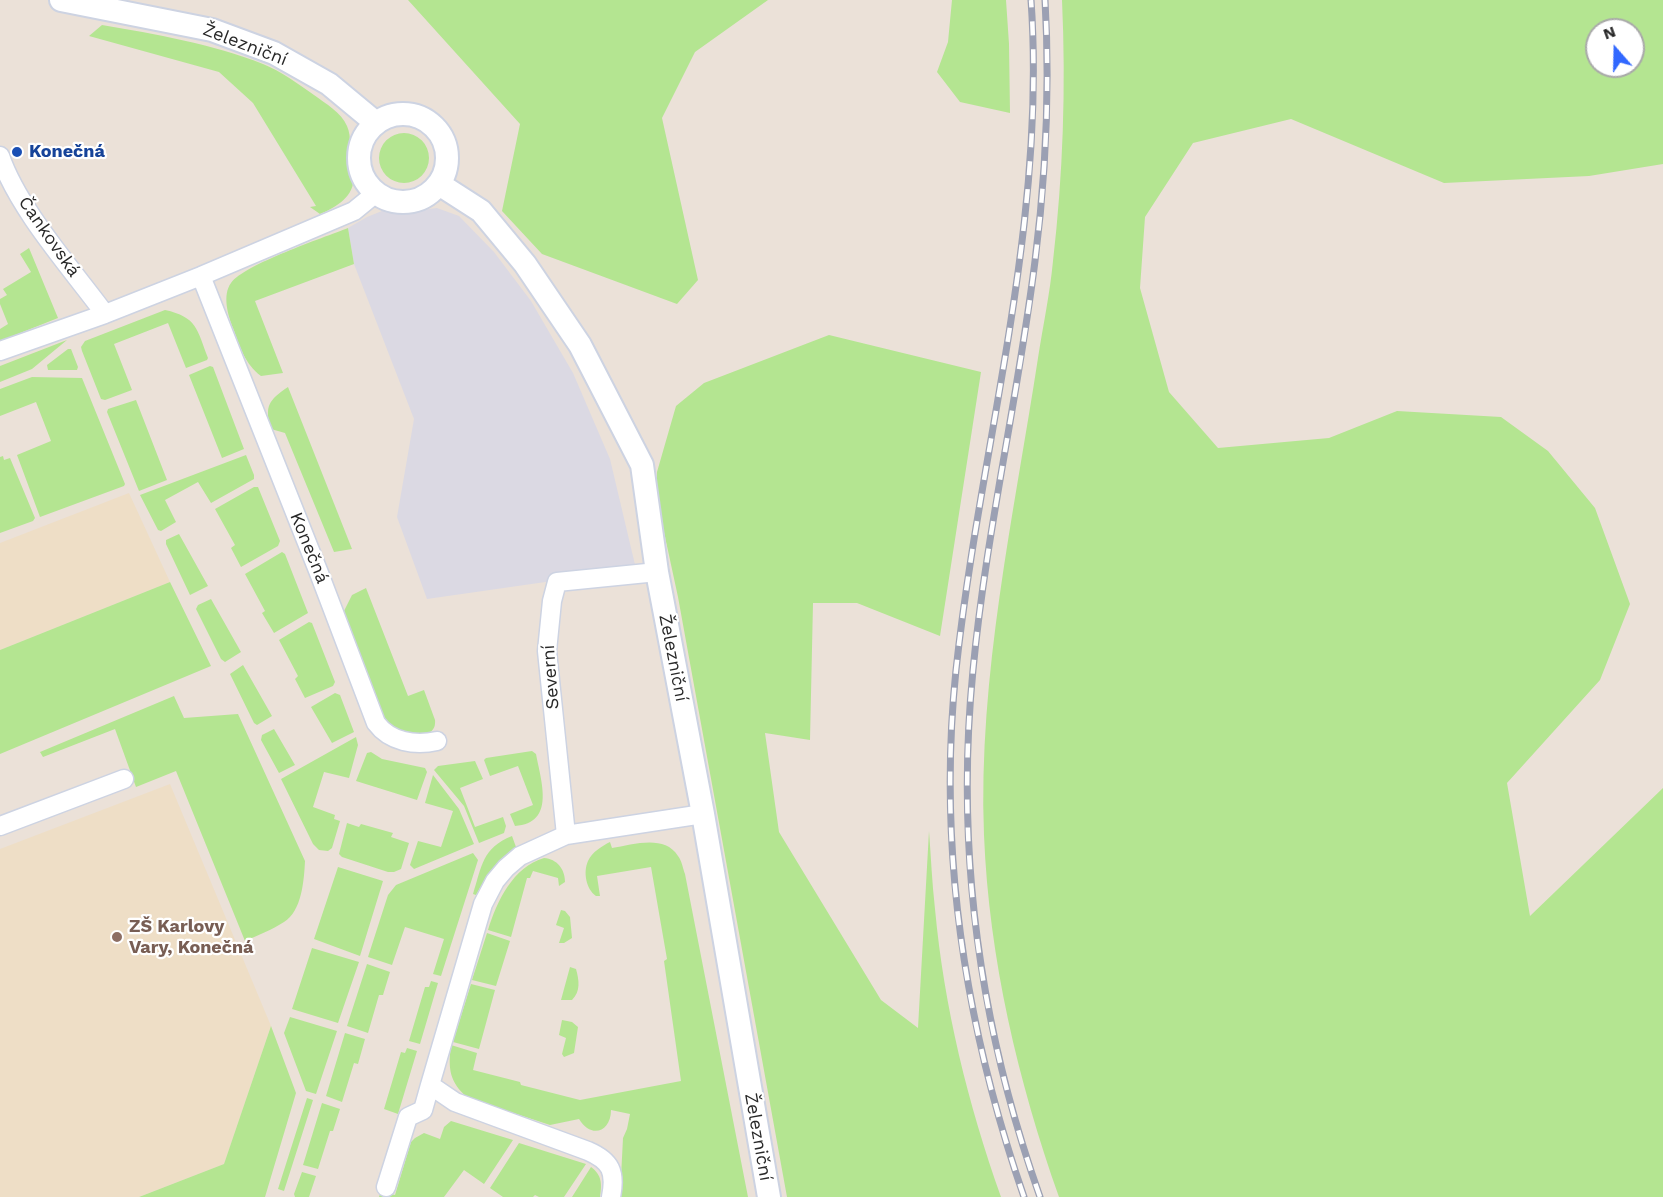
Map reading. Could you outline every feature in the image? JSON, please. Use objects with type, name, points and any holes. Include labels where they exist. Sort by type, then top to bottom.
[{"type":"street","name":"Železniční","points":[[61,0],[212,30],[274,53],[329,84],[376,123]]},
{"type":"street","points":[[410,114],[424,118],[440,133],[448,155],[447,165],[439,184],[420,199],[409,202],[396,201],[376,193],[366,182],[359,161],[363,140],[376,123],[386,117],[410,114]]},
{"type":"street","name":"Čankovská","points":[[0,156],[4,169],[36,223],[105,314]]},
{"type":"street","name":"Železniční","points":[[439,184],[481,211],[525,264],[579,345],[642,465],[657,572],[703,814],[769,1197]]},
{"type":"street","points":[[0,351],[105,314],[201,276],[354,211],[376,193]]},
{"type":"street","name":"Konečná","points":[[201,276],[376,723],[382,732],[404,741],[422,745],[437,741]]},
{"type":"street","name":"Severní","points":[[566,835],[547,651],[552,601],[557,582],[657,572]]},
{"type":"street","points":[[1,821],[124,779]]},
{"type":"street","points":[[386,1187],[408,1117],[423,1110],[483,904],[495,881],[520,856],[566,835],[703,814]]},
{"type":"street","points":[[430,1085],[454,1102],[604,1158],[611,1170],[614,1185],[611,1197]]},
{"type":"shaded area","points":[[437,208],[459,216],[494,252],[531,301],[573,373],[610,459],[636,569],[427,599],[397,517],[414,419],[354,264],[348,228],[382,211]]},
{"type":"shaded area","points":[[129,493],[170,582],[0,650],[0,543]]},
{"type":"shaded area","name":"ZŠ Karlovy Vary, Konečná","points":[[170,784],[271,1026],[224,1164],[139,1197],[0,1197],[0,849]]},
{"type":"green space","points":[[408,0],[768,0],[695,52],[662,118],[698,280],[677,304],[542,254],[502,211],[520,124]]},
{"type":"green space","points":[[952,0],[1006,0],[1010,113],[960,102],[937,72],[948,42]]},
{"type":"green space","points":[[1062,0],[1663,0],[1663,164],[1589,176],[1444,183],[1291,119],[1193,143],[1145,217],[1140,288],[1169,392],[1218,448],[1329,438],[1397,411],[1501,417],[1548,451],[1595,508],[1630,604],[1600,680],[1507,783],[1530,916],[1663,788],[1663,1197],[1059,1197],[1031,1109],[999,973],[987,881],[984,775],[992,655],[1000,595],[1053,261],[1063,131]]},
{"type":"green space","points":[[102,25],[204,45],[244,57],[270,67],[302,86],[337,112],[349,130],[353,183],[348,195],[338,205],[320,214],[310,207],[316,206],[253,103],[219,72],[89,36]]},
{"type":"green space","points":[[399,133],[409,133],[422,140],[429,153],[429,163],[422,176],[409,183],[399,183],[390,179],[383,172],[379,163],[379,153],[383,144],[390,137]]},
{"type":"green space","points":[[348,228],[354,264],[255,301],[283,373],[261,376],[244,355],[229,318],[226,299],[228,288],[239,276],[268,260]]},
{"type":"green space","points":[[29,248],[58,318],[0,341],[0,329],[8,324],[0,304],[0,299],[7,295],[3,289],[31,272],[20,254]]},
{"type":"green space","points":[[165,310],[184,316],[190,321],[198,332],[207,360],[186,368],[168,323],[114,344],[132,390],[105,400],[101,399],[82,351],[81,347],[85,341]]},
{"type":"green space","points":[[829,335],[981,372],[940,636],[857,603],[813,603],[810,740],[765,733],[779,832],[881,1000],[918,1028],[929,831],[939,946],[951,1019],[978,1127],[1001,1197],[787,1197],[678,597],[656,495],[657,472],[676,406],[704,383]]},
{"type":"green space","points":[[67,340],[32,369],[0,382],[0,366]]},
{"type":"green space","points":[[71,349],[77,370],[48,370],[47,365]]},
{"type":"green space","points":[[210,366],[213,367],[244,449],[222,458],[189,375]]},
{"type":"green space","points":[[32,377],[82,378],[124,486],[40,517],[17,455],[51,441],[36,402],[0,416],[0,389]]},
{"type":"green space","points":[[288,387],[352,549],[334,552],[285,433],[271,429],[268,415],[270,404]]},
{"type":"green space","points":[[136,400],[167,480],[139,491],[107,412],[108,409]]},
{"type":"green space","points":[[246,455],[254,479],[211,503],[198,482],[165,500],[176,522],[161,531],[158,530],[140,495]]},
{"type":"green space","points":[[3,456],[4,460],[10,458],[35,518],[33,521],[0,533],[0,457]]},
{"type":"green space","points":[[254,487],[258,487],[280,541],[278,546],[241,567],[231,548],[235,545],[215,509]]},
{"type":"green space","points":[[179,534],[208,586],[190,595],[166,544],[166,540]]},
{"type":"green space","points":[[282,552],[285,554],[308,613],[274,633],[262,613],[265,611],[245,574]]},
{"type":"green space","points":[[170,582],[211,666],[0,754],[0,650]]},
{"type":"green space","points":[[366,588],[408,696],[424,690],[435,720],[432,731],[427,734],[403,733],[386,723],[342,615],[352,595]]},
{"type":"green space","points":[[211,599],[241,652],[225,662],[221,659],[196,609],[198,605]]},
{"type":"green space","points":[[309,622],[312,623],[335,682],[333,686],[305,698],[295,679],[298,676],[279,640]]},
{"type":"green space","points":[[243,665],[272,716],[257,725],[230,674]]},
{"type":"green space","points":[[335,693],[340,695],[354,732],[332,743],[311,707]]},
{"type":"green space","points":[[174,696],[184,718],[238,714],[305,861],[301,894],[290,917],[275,928],[245,941],[176,771],[136,787],[115,729],[43,757],[40,752]]},
{"type":"green space","points":[[274,729],[295,765],[279,773],[261,740],[262,735]]},
{"type":"green space","points":[[356,737],[358,745],[349,778],[324,772],[313,807],[335,815],[334,819],[340,821],[332,848],[328,851],[319,850],[313,844],[281,779]]},
{"type":"green space","points":[[532,751],[536,754],[541,776],[543,799],[541,809],[528,823],[515,826],[510,814],[533,805],[518,766],[490,776],[484,760]]},
{"type":"green space","points":[[371,752],[382,759],[425,768],[427,772],[417,800],[356,781],[367,753]]},
{"type":"green space","points":[[475,761],[483,779],[460,788],[475,827],[503,817],[506,826],[504,833],[479,843],[464,806],[434,770],[438,766]]},
{"type":"green space","points":[[433,775],[459,809],[474,844],[414,869],[410,865],[418,841],[441,847],[453,811],[425,803]]},
{"type":"green space","points":[[347,823],[359,827],[361,824],[393,833],[391,837],[409,843],[401,869],[388,872],[342,857],[339,854]]},
{"type":"green space","points":[[512,836],[516,847],[493,869],[476,895],[473,894],[481,867],[489,852]]},
{"type":"green space","points":[[610,842],[612,848],[638,843],[665,845],[672,849],[681,863],[748,1197],[620,1197],[623,1138],[630,1114],[611,1110],[608,1124],[594,1131],[579,1119],[550,1125],[468,1098],[453,1080],[450,1068],[451,1045],[477,1053],[473,1070],[580,1100],[681,1081],[664,961],[667,959],[651,867],[597,876],[600,896],[593,893],[586,880],[588,861],[595,852]]},
{"type":"green space","points":[[473,853],[478,860],[441,976],[433,974],[444,939],[405,927],[392,965],[368,957],[388,895],[396,885]]},
{"type":"green space","points":[[544,858],[553,860],[559,866],[564,873],[565,882],[559,886],[558,878],[533,871],[530,878],[527,878],[511,937],[488,930],[496,908],[515,877],[533,862]]},
{"type":"green space","points":[[338,867],[383,881],[360,956],[314,939]]},
{"type":"green space","points":[[561,910],[570,917],[572,938],[564,943],[559,943],[564,928],[556,925]]},
{"type":"green space","points":[[487,933],[510,941],[496,986],[472,980]]},
{"type":"green space","points":[[312,948],[359,962],[338,1023],[292,1009]]},
{"type":"green space","points":[[367,964],[390,972],[383,995],[379,995],[368,1033],[347,1026]]},
{"type":"green space","points":[[570,967],[576,969],[578,989],[572,1000],[561,1000]]},
{"type":"green space","points":[[431,981],[438,983],[420,1044],[409,1041],[425,987],[429,987]]},
{"type":"green space","points":[[471,984],[495,990],[479,1049],[453,1042]]},
{"type":"green space","points":[[290,1017],[337,1031],[316,1094],[306,1091],[284,1033]]},
{"type":"green space","points":[[562,1020],[572,1022],[578,1027],[574,1053],[564,1057],[562,1054],[566,1038],[559,1035]]},
{"type":"green space","points":[[271,1026],[296,1093],[265,1197],[139,1197],[224,1164]]},
{"type":"green space","points":[[345,1033],[365,1039],[358,1064],[354,1063],[342,1102],[326,1096]]},
{"type":"green space","points":[[407,1048],[417,1051],[398,1114],[384,1109],[401,1052],[405,1053]]},
{"type":"green space","points":[[307,1098],[313,1100],[284,1191],[278,1189]]},
{"type":"green space","points":[[322,1103],[340,1109],[333,1131],[330,1131],[318,1169],[303,1165]]},
{"type":"green space","points":[[451,1121],[513,1140],[484,1184],[464,1170],[444,1197],[379,1197],[381,1191],[395,1195],[411,1142],[424,1133],[440,1139],[444,1127]]},
{"type":"green space","points":[[519,1143],[586,1164],[564,1197],[535,1195],[533,1197],[503,1197],[490,1188]]},
{"type":"green space","points":[[591,1167],[600,1180],[600,1197],[572,1197]]},
{"type":"green space","points":[[302,1172],[316,1176],[309,1197],[295,1197],[294,1194]]},
{"type":"railway","points":[[1024,1197],[1003,1133],[972,1003],[961,937],[950,805],[951,738],[956,670],[967,586],[1021,253],[1029,169],[1033,85],[1031,0]]},
{"type":"railway","points":[[1040,1197],[1001,1068],[987,1003],[970,871],[967,805],[968,738],[979,619],[1028,312],[1039,228],[1047,98],[1045,0]]},
{"type":"place","name":"Konečná","points":[[17,152]]},
{"type":"place","name":"ZŠ Karlovy Vary, Konečná","points":[[117,937]]}]
